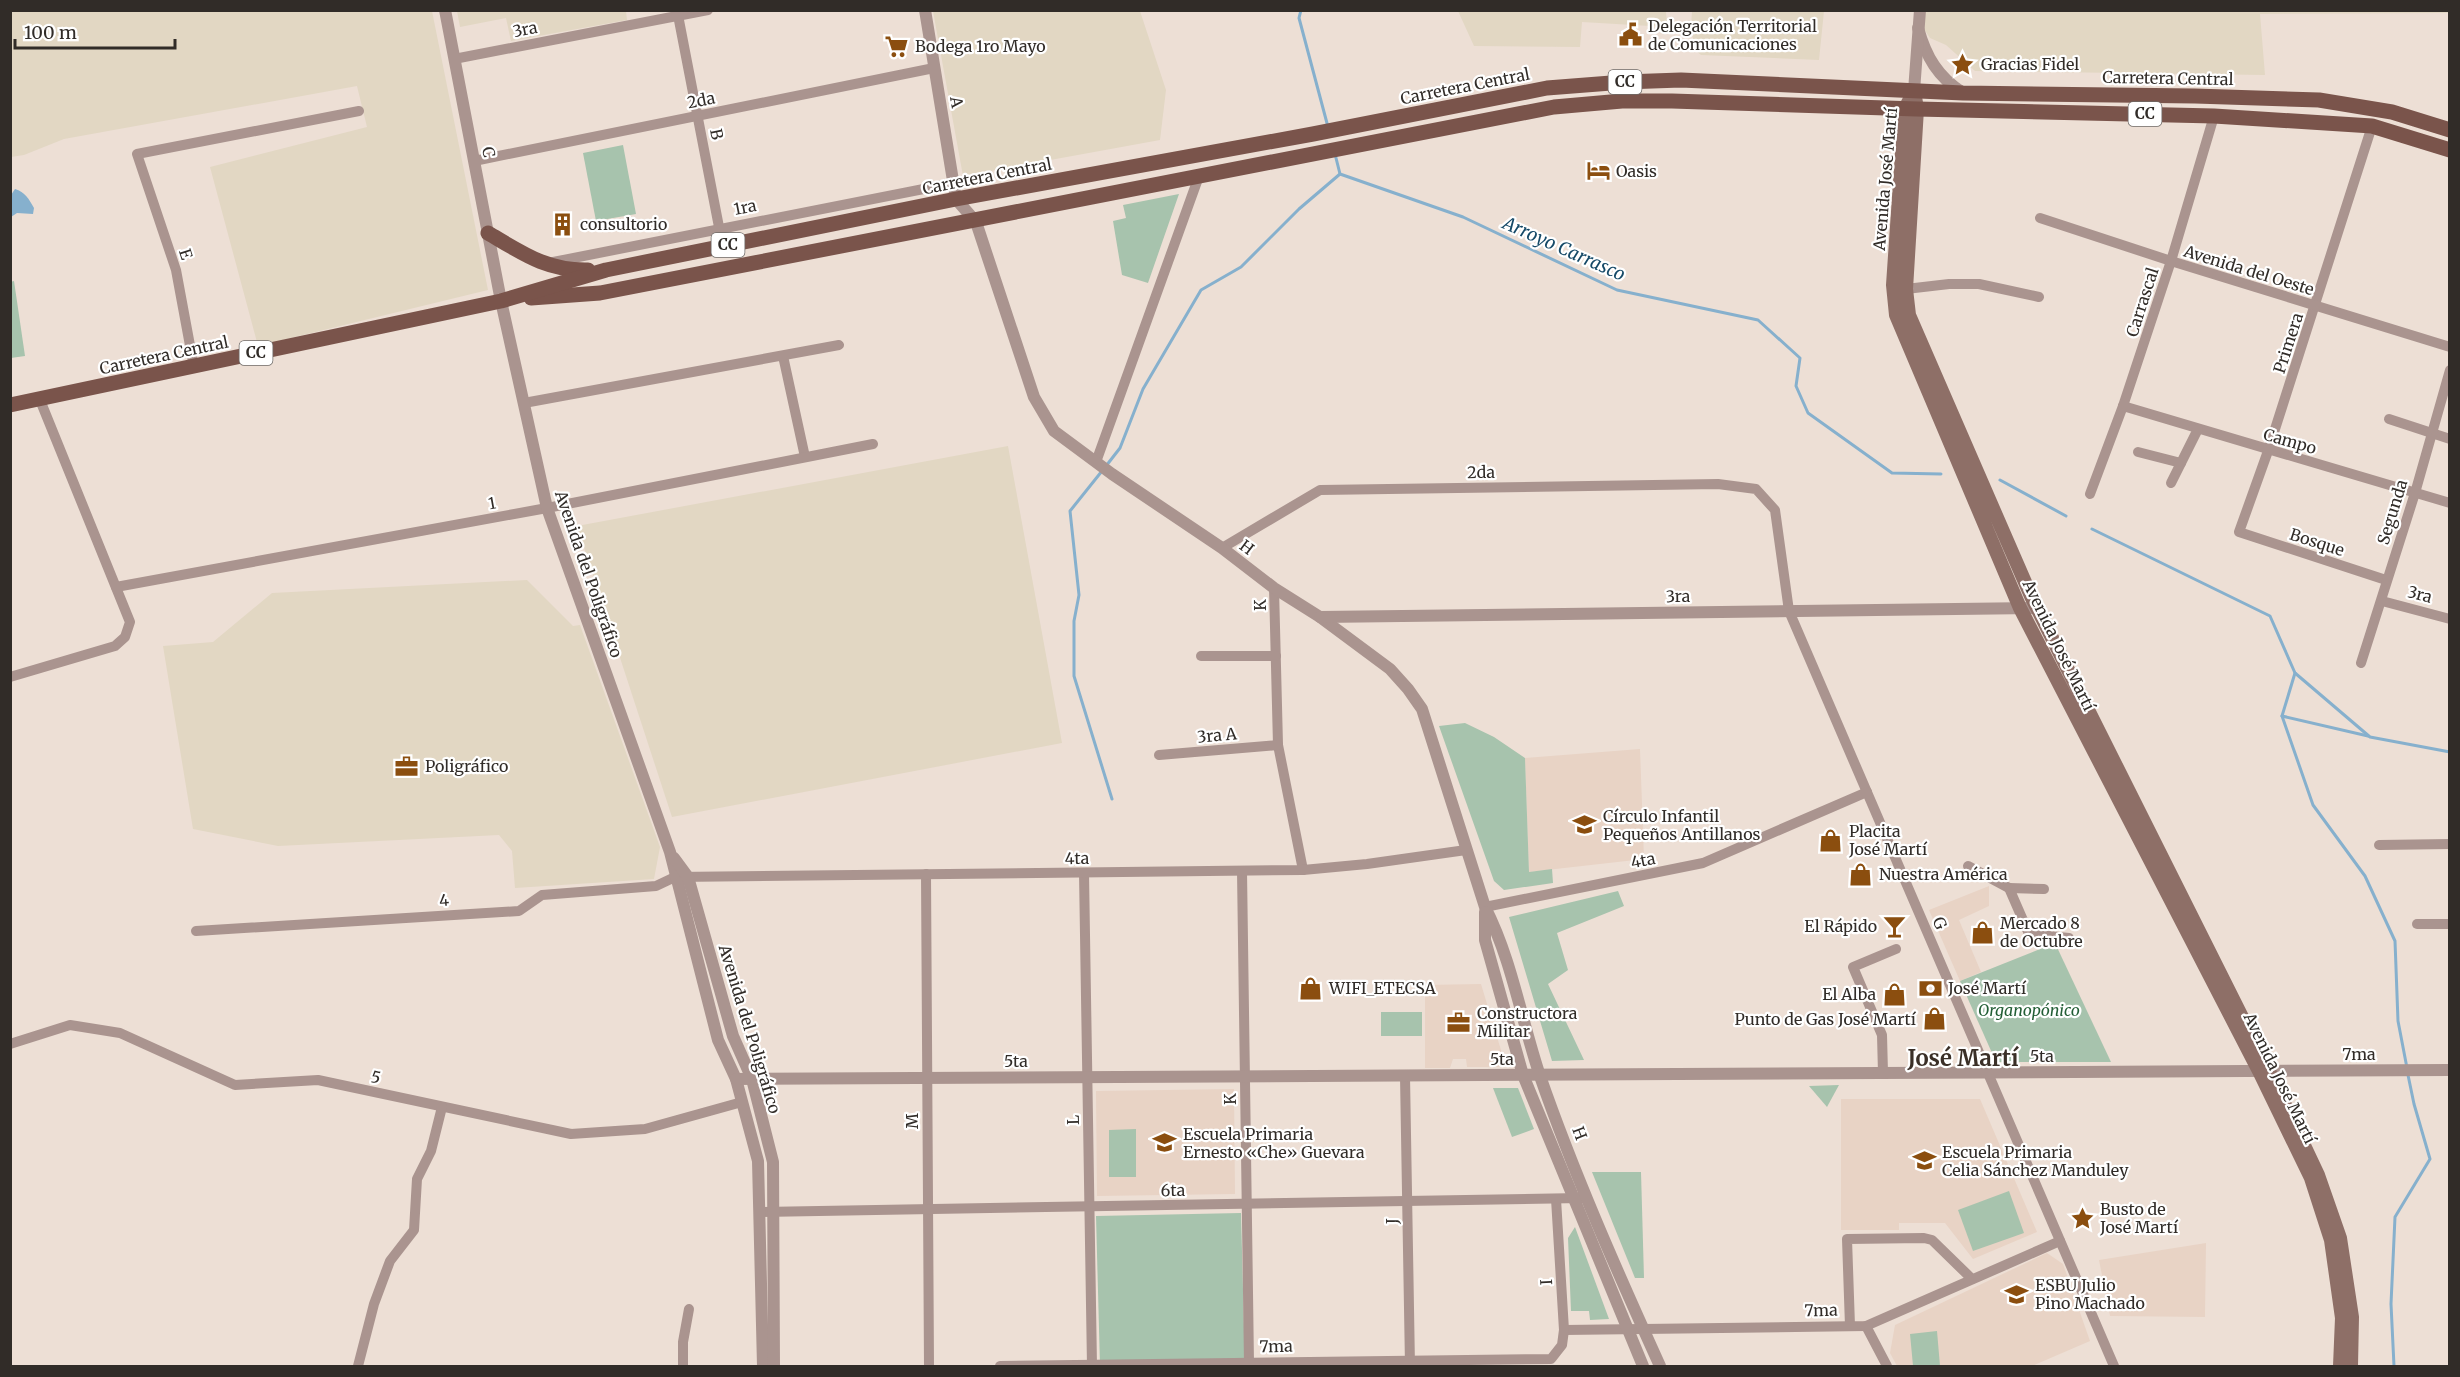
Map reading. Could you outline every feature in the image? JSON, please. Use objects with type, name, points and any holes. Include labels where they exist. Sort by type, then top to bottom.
[{"type":"main road","name":"Carretera Central","points":[[10,405],[501,301],[606,270],[956,199],[1340,129],[1547,88],[1681,80],[1963,93],[2319,100],[2392,112],[2450,130]]},
{"type":"main road","points":[[1672,100],[1681,80]]},
{"type":"main road","name":"Avenida José Martí","points":[[1914,91],[1893,285],[1896,315],[2020,608],[2318,1175],[2340,1238],[2352,1317],[2351,1366]]},
{"type":"main road","name":"Carretera Central","points":[[501,301],[600,293],[976,222],[1554,107],[1622,101],[1672,100],[1911,109],[2214,116],[2372,126],[2450,150]]},
{"type":"main road","name":"Avenida José Martí","points":[[1911,109],[1906,289],[1909,315],[2037,608],[2264,1071],[2311,1178],[2331,1240],[2342,1318],[2340,1366]]},
{"type":"main road","points":[[488,233],[542,264],[571,270],[606,270]]},
{"type":"street","name":"C","points":[[445,10],[501,301]]},
{"type":"street","name":"3ra","points":[[454,59],[708,10]]},
{"type":"street","name":"A","points":[[925,10],[956,199]]},
{"type":"street","points":[[1914,91],[1920,10]]},
{"type":"street","name":"B","points":[[678,14],[719,227]]},
{"type":"street","points":[[1918,28],[1923,47],[1934,66],[1949,84],[1963,93]]},
{"type":"street","name":"2da","points":[[474,161],[934,68]]},
{"type":"street","name":"E","points":[[194,367],[176,270],[137,154],[359,111]]},
{"type":"street","name":"Carrascal","points":[[2090,494],[2123,406],[2171,261],[2214,116]]},
{"type":"street","name":"Primera","points":[[2239,532],[2316,306],[2372,126]]},
{"type":"street","points":[[1096,462],[1199,177]]},
{"type":"street","name":"1ra","points":[[542,264],[719,227],[954,183]]},
{"type":"street","points":[[956,199],[976,222]]},
{"type":"street","name":"Avenida del Oeste","points":[[2040,218],[2450,347]]},
{"type":"street","name":"H","points":[[976,222],[1039,406],[1054,431],[1112,474],[1222,548],[1274,588],[1320,617],[1390,669],[1408,689],[1422,710],[1485,907],[1499,936],[1540,1075],[1588,1198],[1660,1366]]},
{"type":"street","points":[[1906,289],[1948,284],[1979,284],[2039,297]]},
{"type":"street","name":"Avenida del Poligráfico","points":[[501,301],[547,508],[670,852],[681,877],[733,1036],[752,1079],[773,1162],[766,1212],[763,1366]]},
{"type":"street","points":[[524,403],[839,345]]},
{"type":"street","points":[[783,356],[805,457]]},
{"type":"street","name":"Segunda","points":[[2361,663],[2415,493],[2450,370]]},
{"type":"street","points":[[10,678],[115,646],[125,637],[130,622],[40,400]]},
{"type":"street","name":"Campo","points":[[2123,406],[2268,451],[2450,503]]},
{"type":"street","points":[[2389,419],[2450,439]]},
{"type":"street","points":[[2171,483],[2198,429]]},
{"type":"street","name":"1","points":[[116,587],[547,508],[873,444]]},
{"type":"street","points":[[2138,452],[2181,463]]},
{"type":"street","name":"2da","points":[[1222,548],[1320,490],[1718,483],[1756,489]]},
{"type":"street","name":"G","points":[[1756,489],[1775,510],[1789,610],[2114,1366]]},
{"type":"street","name":"Bosque","points":[[2239,532],[2386,580]]},
{"type":"street","name":"K","points":[[1274,588],[1278,745],[1303,870]]},
{"type":"street","name":"3ra","points":[[2382,601],[2450,619]]},
{"type":"street","name":"3ra","points":[[1320,617],[2037,608]]},
{"type":"street","points":[[1201,656],[1276,656]]},
{"type":"street","name":"3ra A","points":[[1159,755],[1278,745]]},
{"type":"street","name":"4ta","points":[[1485,907],[1702,863],[1867,792]]},
{"type":"street","points":[[2379,844],[2450,843]]},
{"type":"street","name":"4ta","points":[[681,877],[1303,870],[1466,850]]},
{"type":"street","points":[[1968,866],[2009,888],[2044,889]]},
{"type":"street","name":"K","points":[[1242,871],[1249,1363]]},
{"type":"street","name":"L","points":[[1084,873],[1092,1366]]},
{"type":"street","name":"M","points":[[926,874],[929,1366]]},
{"type":"street","name":"Avenida del Poligráfico","points":[[681,877],[718,1040],[736,1080],[758,1161],[766,1212],[774,1366]]},
{"type":"street","name":"4","points":[[196,931],[519,910],[542,896],[656,886],[681,877]]},
{"type":"street","points":[[2009,888],[2029,934],[2069,938]]},
{"type":"street","name":"H","points":[[1485,907],[1485,940],[1522,1075],[1643,1366]]},
{"type":"street","points":[[2417,924],[2450,924]]},
{"type":"street","points":[[1883,1073],[1882,1035],[1853,968],[1896,949]]},
{"type":"street","name":"5","points":[[10,1044],[70,1025],[120,1033],[235,1085],[318,1080],[571,1134],[645,1129],[742,1102]]},
{"type":"street","name":"7ma","points":[[2264,1071],[2450,1070]]},
{"type":"street","name":"5ta","points":[[736,1080],[2264,1071]]},
{"type":"street","name":"J","points":[[1405,1076],[1410,1363]]},
{"type":"street","points":[[358,1366],[374,1304],[390,1261],[414,1230],[417,1179],[431,1151],[442,1107]]},
{"type":"street","name":"6ta","points":[[766,1212],[1588,1198]]},
{"type":"street","name":"I","points":[[1551,1359],[1562,1345],[1564,1330],[1556,1199]]},
{"type":"street","points":[[1850,1326],[1847,1239],[1924,1238],[1932,1240],[1972,1279]]},
{"type":"street","name":"7ma","points":[[1564,1330],[1866,1326],[2060,1240]]},
{"type":"street","points":[[683,1366],[683,1342],[689,1309]]},
{"type":"street","points":[[1866,1326],[1887,1366]]},
{"type":"street","name":"7ma","points":[[1000,1366],[1410,1363],[1551,1359]]},
{"type":"shaded area","points":[[1925,10],[2450,11],[2449,13],[2260,14],[2265,75],[1975,71],[1946,45],[1930,38],[1924,29]]},
{"type":"shaded area","points":[[11,11],[432,11],[488,290],[258,346],[210,167],[367,127],[357,86],[64,139],[24,155],[11,157]]},
{"type":"shaded area","points":[[457,11],[626,11],[627,20],[511,41],[506,18],[460,27]]},
{"type":"shaded area","points":[[933,11],[1140,11],[1166,90],[1160,140],[963,176]]},
{"type":"shaded area","points":[[1458,11],[1666,11],[1667,27],[1582,22],[1580,47],[1474,46]]},
{"type":"shaded area","points":[[1692,11],[1824,11],[1819,60],[1701,55],[1695,50],[1691,28]]},
{"type":"shaded area","points":[[1008,446],[1062,743],[672,817],[577,526]]},
{"type":"shaded area","name":"Poligráfico","points":[[527,580],[573,626],[580,625],[660,847],[654,879],[515,888],[512,851],[499,835],[278,846],[193,829],[163,646],[213,642],[272,593]]},
{"type":"shaded area","name":"Círculo Infantil Pequeños Antillanos","points":[[1640,749],[1644,859],[1529,872],[1525,758]]},
{"type":"shaded area","points":[[1989,886],[1989,906],[1959,920],[1981,972],[1960,981],[1929,910]]},
{"type":"shaded area","name":"Constructora Militar","points":[[1481,984],[1504,1060],[1501,1067],[1467,1067],[1466,1059],[1453,1059],[1450,1068],[1425,1068],[1425,985]]},
{"type":"shaded area","name":"Escuela Primaria Ernesto «Che» Guevara","points":[[1234,1089],[1235,1194],[1097,1196],[1096,1091]]},
{"type":"shaded area","name":"Escuela Primaria Celia Sánchez Manduley","points":[[1841,1099],[1980,1099],[2037,1232],[1973,1259],[1945,1223],[1899,1223],[1899,1230],[1841,1230]]},
{"type":"shaded area","points":[[2206,1243],[2205,1317],[2110,1316],[2099,1260]]},
{"type":"shaded area","name":"ESBU Julio Pino Machado","points":[[2047,1253],[2063,1264],[2090,1341],[2032,1366],[1897,1366],[1890,1353],[1895,1325]]},
{"type":"green space","points":[[623,145],[636,214],[596,221],[583,153]]},
{"type":"green space","points":[[1179,194],[1148,283],[1122,275],[1113,221],[1126,218],[1123,205]]},
{"type":"green space","points":[[14,281],[25,356],[11,358],[10,282]]},
{"type":"green space","points":[[1465,723],[1494,737],[1525,758],[1529,872],[1552,869],[1553,883],[1504,890],[1494,881],[1439,726]]},
{"type":"green space","points":[[1618,891],[1624,906],[1557,933],[1568,970],[1548,984],[1584,1060],[1552,1061],[1509,917]]},
{"type":"green space","name":"Organopónico","points":[[2055,943],[2111,1062],[1996,1062],[1960,981]]},
{"type":"green space","points":[[1381,1012],[1422,1012],[1422,1036],[1381,1036]]},
{"type":"green space","points":[[1839,1085],[1827,1107],[1809,1086]]},
{"type":"green space","points":[[1493,1088],[1518,1088],[1534,1129],[1512,1137]]},
{"type":"green space","points":[[1136,1129],[1136,1177],[1109,1177],[1109,1130]]},
{"type":"green space","points":[[1592,1172],[1641,1172],[1644,1278],[1635,1278]]},
{"type":"green space","points":[[2009,1191],[2024,1233],[1973,1251],[1958,1210]]},
{"type":"green space","points":[[1241,1213],[1245,1366],[1100,1366],[1096,1216]]},
{"type":"green space","points":[[1575,1227],[1609,1319],[1590,1320],[1589,1311],[1571,1311],[1568,1238]]},
{"type":"green space","points":[[1937,1331],[1940,1366],[1913,1366],[1910,1334]]},
{"type":"water","points":[[15,189],[28,199],[34,208],[33,214],[17,213],[11,217],[11,195]]},
{"type":"waterway","name":"Arroyo Carrasco","points":[[1301,10],[1299,18],[1328,127]]},
{"type":"waterway","name":"Arroyo Carrasco","points":[[1335,154],[1340,174],[1463,217],[1617,290],[1758,320],[1800,358],[1796,386],[1808,413],[1892,473],[1941,474]]},
{"type":"waterway","points":[[1106,466],[1120,448],[1143,389],[1201,290],[1241,267],[1299,209],[1340,174]]},
{"type":"waterway","points":[[1102,471],[1070,511],[1079,595],[1074,621],[1074,676],[1112,799]]},
{"type":"waterway","points":[[2000,480],[2066,516]]},
{"type":"waterway","points":[[2092,529],[2270,616],[2295,673],[2370,737],[2450,752]]},
{"type":"waterway","points":[[2295,673],[2282,716],[2313,805],[2365,876],[2395,941],[2398,1021],[2407,1068]]},
{"type":"waterway","points":[[2282,716],[2368,736]]},
{"type":"waterway","points":[[2394,1366],[2391,1304],[2395,1217],[2430,1159],[2408,1075]]},
{"type":"place","name":"Delegación Territorial de Comunicaciones","points":[[1630,35]]},
{"type":"place","name":"Bodega 1ro Mayo","points":[[897,46]]},
{"type":"place","name":"Gracias Fidel","points":[[1963,64]]},
{"type":"place","name":"Oasis","points":[[1598,171]]},
{"type":"place","name":"consultorio","points":[[562,224]]},
{"type":"place","name":"Poligráfico","points":[[407,766]]},
{"type":"place","name":"Círculo Infantil Pequeños Antillanos","points":[[1585,825]]},
{"type":"place","name":"Placita José Martí","points":[[1831,840]]},
{"type":"place","name":"Nuestra América","points":[[1861,874]]},
{"type":"place","name":"El Rápido","points":[[1895,926]]},
{"type":"place","name":"Mercado 8 de Octubre","points":[[1982,932]]},
{"type":"place","name":"WIFI_ETECSA","points":[[1311,988]]},
{"type":"place","name":"José Martí","points":[[1930,988]]},
{"type":"place","name":"El Alba","points":[[1894,994]]},
{"type":"place","name":"Punto de Gas José Martí","points":[[1934,1019]]},
{"type":"place","name":"Constructora Militar","points":[[1459,1022]]},
{"type":"place","name":"Escuela Primaria Ernesto «Che» Guevara","points":[[1165,1143]]},
{"type":"place","name":"Escuela Primaria Celia Sánchez Manduley","points":[[1924,1161]]},
{"type":"place","name":"Busto de José Martí","points":[[2082,1218]]},
{"type":"place","name":"ESBU Julio Pino Machado","points":[[2017,1294]]},
{"type":"district","name":"José Martí","points":[[1963,1058]]}]
